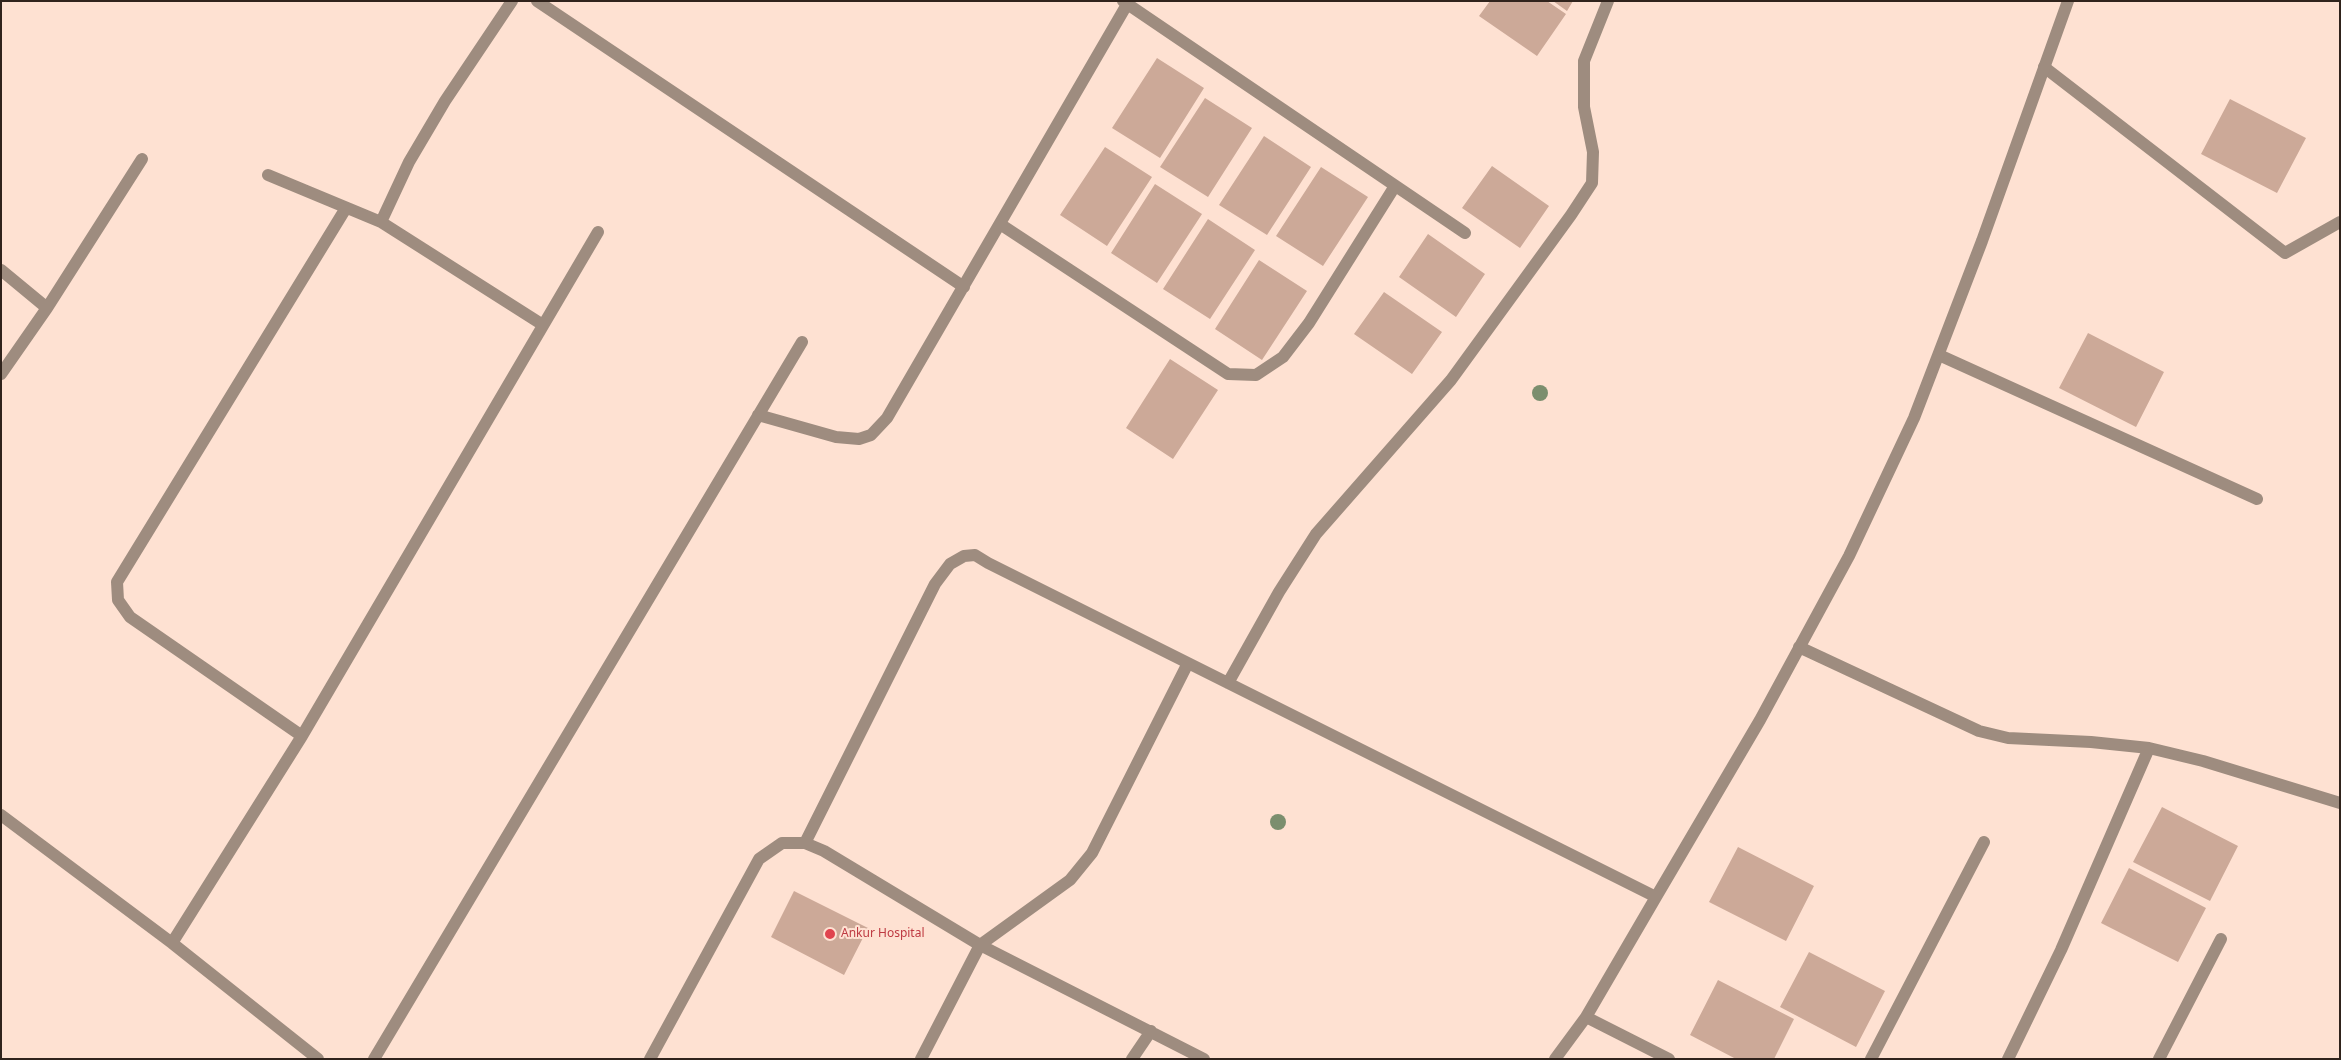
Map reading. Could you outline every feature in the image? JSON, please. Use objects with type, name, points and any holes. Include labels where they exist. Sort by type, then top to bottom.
[{"type":"street","points":[[381,222],[413,154],[445,101],[512,1]]},
{"type":"street","points":[[538,1],[964,287]]},
{"type":"street","points":[[1228,683],[1279,592],[1316,534],[1451,380],[1571,215],[1592,183],[1593,152],[1584,107],[1584,62],[1608,1]]},
{"type":"street","points":[[1554,1059],[1586,1018],[1760,720],[1849,556],[1914,418],[1939,355],[2068,1]]},
{"type":"street","points":[[758,415],[836,437],[859,439],[871,435],[887,418],[964,287],[1126,2],[1465,233]]},
{"type":"street","points":[[2044,67],[2285,253],[2340,222]]},
{"type":"street","points":[[1,374],[47,308],[142,159]]},
{"type":"street","points":[[268,175],[381,222],[543,324]]},
{"type":"street","points":[[1000,224],[1228,374],[1256,375],[1284,357],[1309,324],[1395,186]]},
{"type":"street","points":[[302,736],[130,617],[118,600],[117,582],[346,208]]},
{"type":"street","points":[[172,943],[302,736],[598,232]]},
{"type":"street","points":[[1,270],[47,308]]},
{"type":"street","points":[[374,1059],[802,342]]},
{"type":"street","points":[[1939,355],[2257,499]]},
{"type":"street","points":[[805,843],[935,584],[950,564],[964,556],[975,555],[1188,664],[1656,897]]},
{"type":"street","points":[[1800,647],[1979,731],[2008,738],[2091,742],[2149,748],[2203,761],[2340,803]]},
{"type":"street","points":[[921,1059],[980,946],[1070,880],[1092,853],[1188,664]]},
{"type":"street","points":[[2008,1059],[2061,950],[2149,748]]},
{"type":"street","points":[[1,815],[172,943],[318,1059]]},
{"type":"street","points":[[1871,1059],[1984,842]]},
{"type":"street","points":[[650,1059],[759,859],[782,843],[805,843],[824,851],[980,946],[1204,1059]]},
{"type":"street","points":[[2158,1059],[2221,939]]},
{"type":"street","points":[[1586,1018],[1669,1059]]},
{"type":"street","points":[[1132,1059],[1151,1031]]},
{"type":"building","points":[[1490,1],[1547,1],[1566,14],[1537,56],[1479,16]]},
{"type":"building","points":[[1553,1],[1573,1],[1567,11]]},
{"type":"building","points":[[1157,58],[1204,88],[1160,158],[1112,128]]},
{"type":"building","points":[[1205,98],[1252,128],[1208,197],[1160,167]]},
{"type":"building","points":[[2230,99],[2306,138],[2277,193],[2201,154]]},
{"type":"building","points":[[1264,136],[1311,167],[1267,235],[1219,205]]},
{"type":"building","points":[[1105,147],[1152,177],[1107,246],[1060,215]]},
{"type":"building","points":[[1492,166],[1549,206],[1520,248],[1462,208]]},
{"type":"building","points":[[1321,167],[1368,197],[1323,266],[1276,236]]},
{"type":"building","points":[[1155,184],[1202,214],[1157,283],[1111,253]]},
{"type":"building","points":[[1208,219],[1255,250],[1210,319],[1163,289]]},
{"type":"building","points":[[1428,234],[1485,274],[1456,317],[1399,277]]},
{"type":"building","points":[[1259,260],[1307,291],[1262,360],[1215,329]]},
{"type":"building","points":[[1384,292],[1442,332],[1412,374],[1354,334]]},
{"type":"building","points":[[2088,333],[2164,372],[2136,427],[2059,388]]},
{"type":"building","points":[[1170,359],[1218,390],[1173,459],[1126,428]]},
{"type":"building","points":[[2162,807],[2238,846],[2210,901],[2133,862]]},
{"type":"building","points":[[1738,847],[1814,886],[1786,941],[1709,902]]},
{"type":"building","points":[[2129,868],[2206,908],[2178,962],[2101,923]]},
{"type":"building","points":[[794,891],[868,928],[844,975],[771,937]]},
{"type":"building","points":[[1809,952],[1885,991],[1856,1047],[1780,1007]]},
{"type":"building","points":[[1718,980],[1794,1019],[1774,1059],[1736,1059],[1690,1035]]},
{"type":"place","name":"Ankur Hospital","points":[[830,934]]}]
